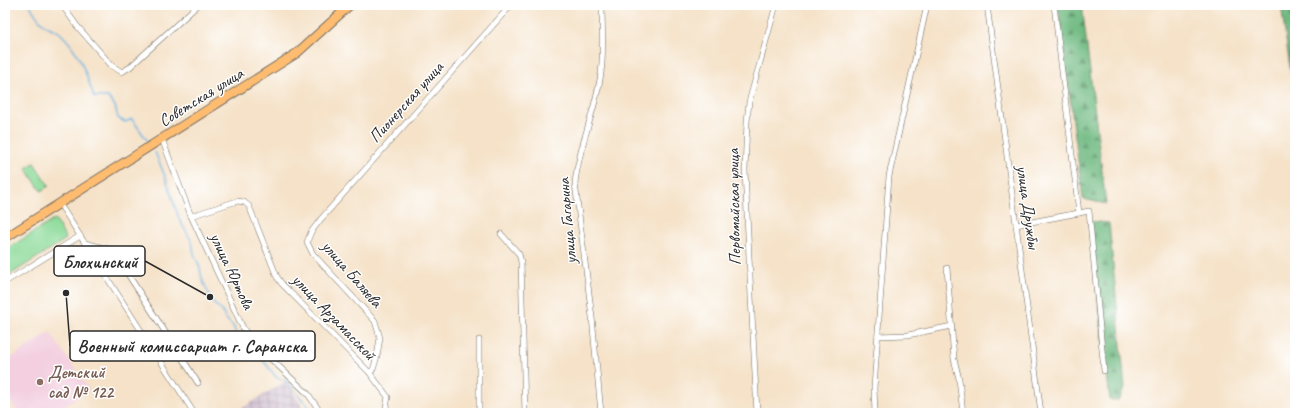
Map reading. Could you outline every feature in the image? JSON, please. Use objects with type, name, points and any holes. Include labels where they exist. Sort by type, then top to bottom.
[{"type":"main road","name":"Советская улица","points":[[5,238],[297,53],[350,5]]},
{"type":"street","points":[[62,5],[77,26],[112,66],[122,72],[130,67],[198,5]]},
{"type":"street","name":"Пионерская улица","points":[[321,219],[511,5]]},
{"type":"street","name":"улица Гагарина","points":[[601,413],[592,317],[575,183],[577,168],[601,72],[602,5]]},
{"type":"street","name":"Первомайская улица","points":[[757,413],[748,256],[746,178],[747,122],[749,102],[776,5]]},
{"type":"street","points":[[875,413],[874,388],[888,176],[927,5]]},
{"type":"street","name":"улица Дружбы","points":[[986,5],[1041,413]]},
{"type":"street","points":[[1054,5],[1079,213]]},
{"type":"street","name":"улица Юртова","points":[[162,139],[191,216],[243,328],[252,341],[308,394],[321,413]]},
{"type":"street","name":"улица Арзамасской","points":[[191,216],[237,201],[244,202],[249,206],[277,277],[282,284],[369,372],[388,397],[385,413]]},
{"type":"street","points":[[59,203],[194,413]]},
{"type":"street","points":[[1016,225],[1089,211],[1104,370]]},
{"type":"street","name":"улица Баляева","points":[[321,219],[307,242],[310,248],[375,321],[380,338],[377,356],[372,370],[369,372]]},
{"type":"street","points":[[501,234],[519,254],[522,262],[525,413]]},
{"type":"street","points":[[5,282],[80,236]]},
{"type":"street","points":[[84,243],[108,249],[120,262],[198,383]]},
{"type":"street","points":[[947,268],[954,359],[959,379],[963,413]]},
{"type":"street","points":[[878,336],[908,335],[952,326]]},
{"type":"street","points":[[479,340],[480,413]]},
{"type":"shaded area","points":[[50,332],[89,390],[54,413],[18,413],[5,394],[5,362]]},
{"type":"shaded area","points":[[286,381],[306,413],[234,413]]},
{"type":"green space","points":[[1058,5],[1082,5],[1106,204],[1083,199]]},
{"type":"green space","points":[[1281,5],[1295,5],[1295,103]]},
{"type":"green space","points":[[34,163],[49,186],[41,191],[26,168]]},
{"type":"green space","points":[[55,219],[66,239],[5,278],[5,250]]},
{"type":"green space","points":[[1089,221],[1109,223],[1125,387],[1119,400],[1110,400]]},
{"type":"waterway","points":[[30,5],[39,20],[59,33],[73,48],[82,63],[94,97],[108,97],[115,106],[118,118],[125,122],[132,119],[147,140]]},
{"type":"waterway","points":[[155,152],[166,179],[179,219],[192,242],[194,254],[200,268],[202,279],[210,297],[215,305],[222,311],[225,318],[234,327],[236,337],[262,359],[277,378],[285,380],[313,413]]},
{"type":"place","name":"Военный комиссариат г. Саранска","points":[[66,293]]},
{"type":"place","name":"Блохинский","points":[[210,297]]},
{"type":"place","name":"Детский сад № 122","points":[[40,382]]}]
